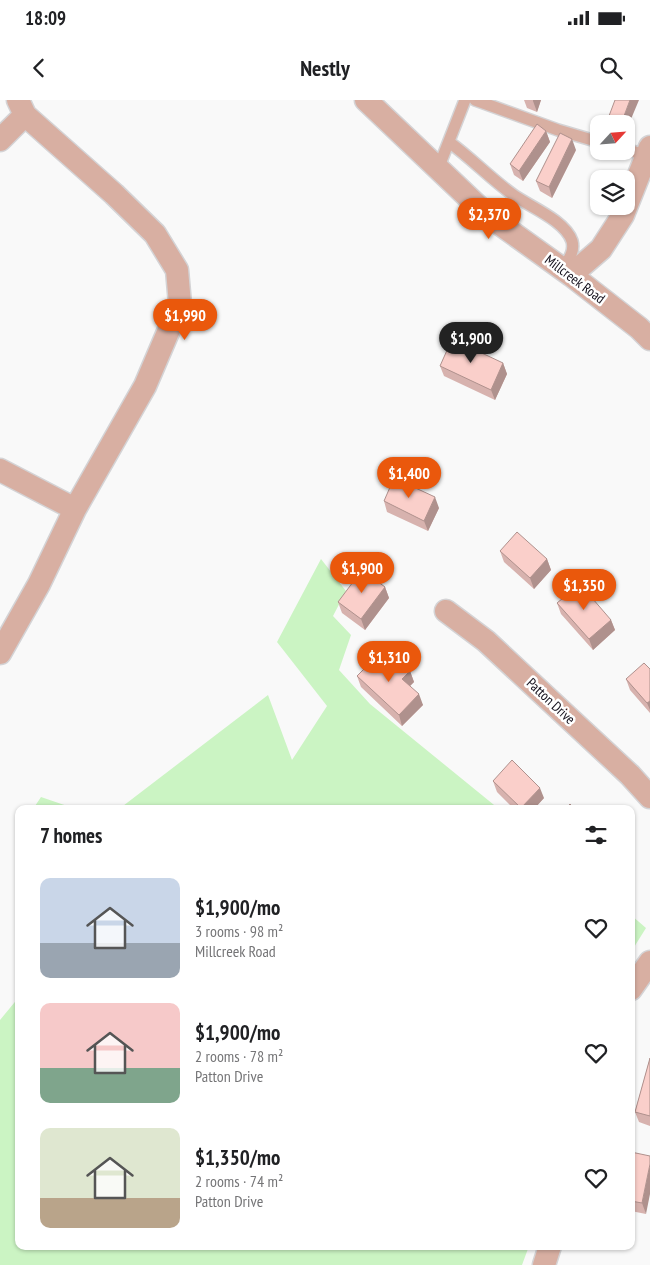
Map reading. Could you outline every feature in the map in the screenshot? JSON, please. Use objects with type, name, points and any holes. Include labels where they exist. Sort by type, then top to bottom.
[{"type":"street","name":"Millcreek Road","points":[[366,100],[486,214],[567,272],[639,328],[650,339]]},
{"type":"street","points":[[0,140],[21,107],[155,234],[177,270],[180,304],[145,386],[75,509],[39,584],[0,653]]},
{"type":"street","points":[[567,272],[601,248],[623,215],[643,152]]},
{"type":"street","points":[[0,470],[75,509]]},
{"type":"street","name":"Patton Drive","points":[[446,610],[486,641],[630,775],[650,797]]},
{"type":"street","points":[[635,983],[650,962]]},
{"type":"street","points":[[544,1265],[549,1250]]},
{"type":"lane","points":[[438,169],[466,100]]},
{"type":"lane","points":[[475,100],[558,130],[590,139]]},
{"type":"lane","points":[[449,142],[512,194],[553,220],[568,234],[572,242],[573,252],[567,272]]},
{"type":"green space","points":[[321,559],[346,591],[333,616],[351,635],[339,670],[370,704],[494,805],[124,805],[268,695],[292,760],[327,706],[277,642]]},
{"type":"green space","points":[[41,797],[64,805],[36,805]]},
{"type":"green space","points":[[635,918],[646,928],[635,946]]},
{"type":"green space","points":[[15,1002],[15,1250],[528,1250],[522,1265],[0,1265],[0,1020]]},
{"type":"building","points":[[615,100],[630,100],[624,115],[609,115]]},
{"type":"building","points":[[537,124],[546,131],[519,171],[510,164]]},
{"type":"building","points":[[560,133],[572,139],[549,187],[536,181]]},
{"type":"building","points":[[452,339],[503,363],[491,390],[440,366]]},
{"type":"building","points":[[394,478],[435,497],[424,521],[384,501]]},
{"type":"building","points":[[517,532],[547,559],[530,578],[500,551]]},
{"type":"building","points":[[362,570],[385,587],[361,619],[338,602]]},
{"type":"building","points":[[580,584],[611,620],[589,639],[557,603]]},
{"type":"building","points":[[378,655],[390,667],[397,659],[410,671],[402,679],[419,694],[399,715],[357,676]]},
{"type":"building","points":[[644,663],[650,669],[650,701],[647,703],[626,679]]},
{"type":"building","points":[[512,760],[540,788],[524,805],[518,805],[493,781]]},
{"type":"building","points":[[650,1058],[650,1116],[635,1112]]},
{"type":"building","points":[[635,1153],[650,1156],[642,1203],[635,1202]]}]
